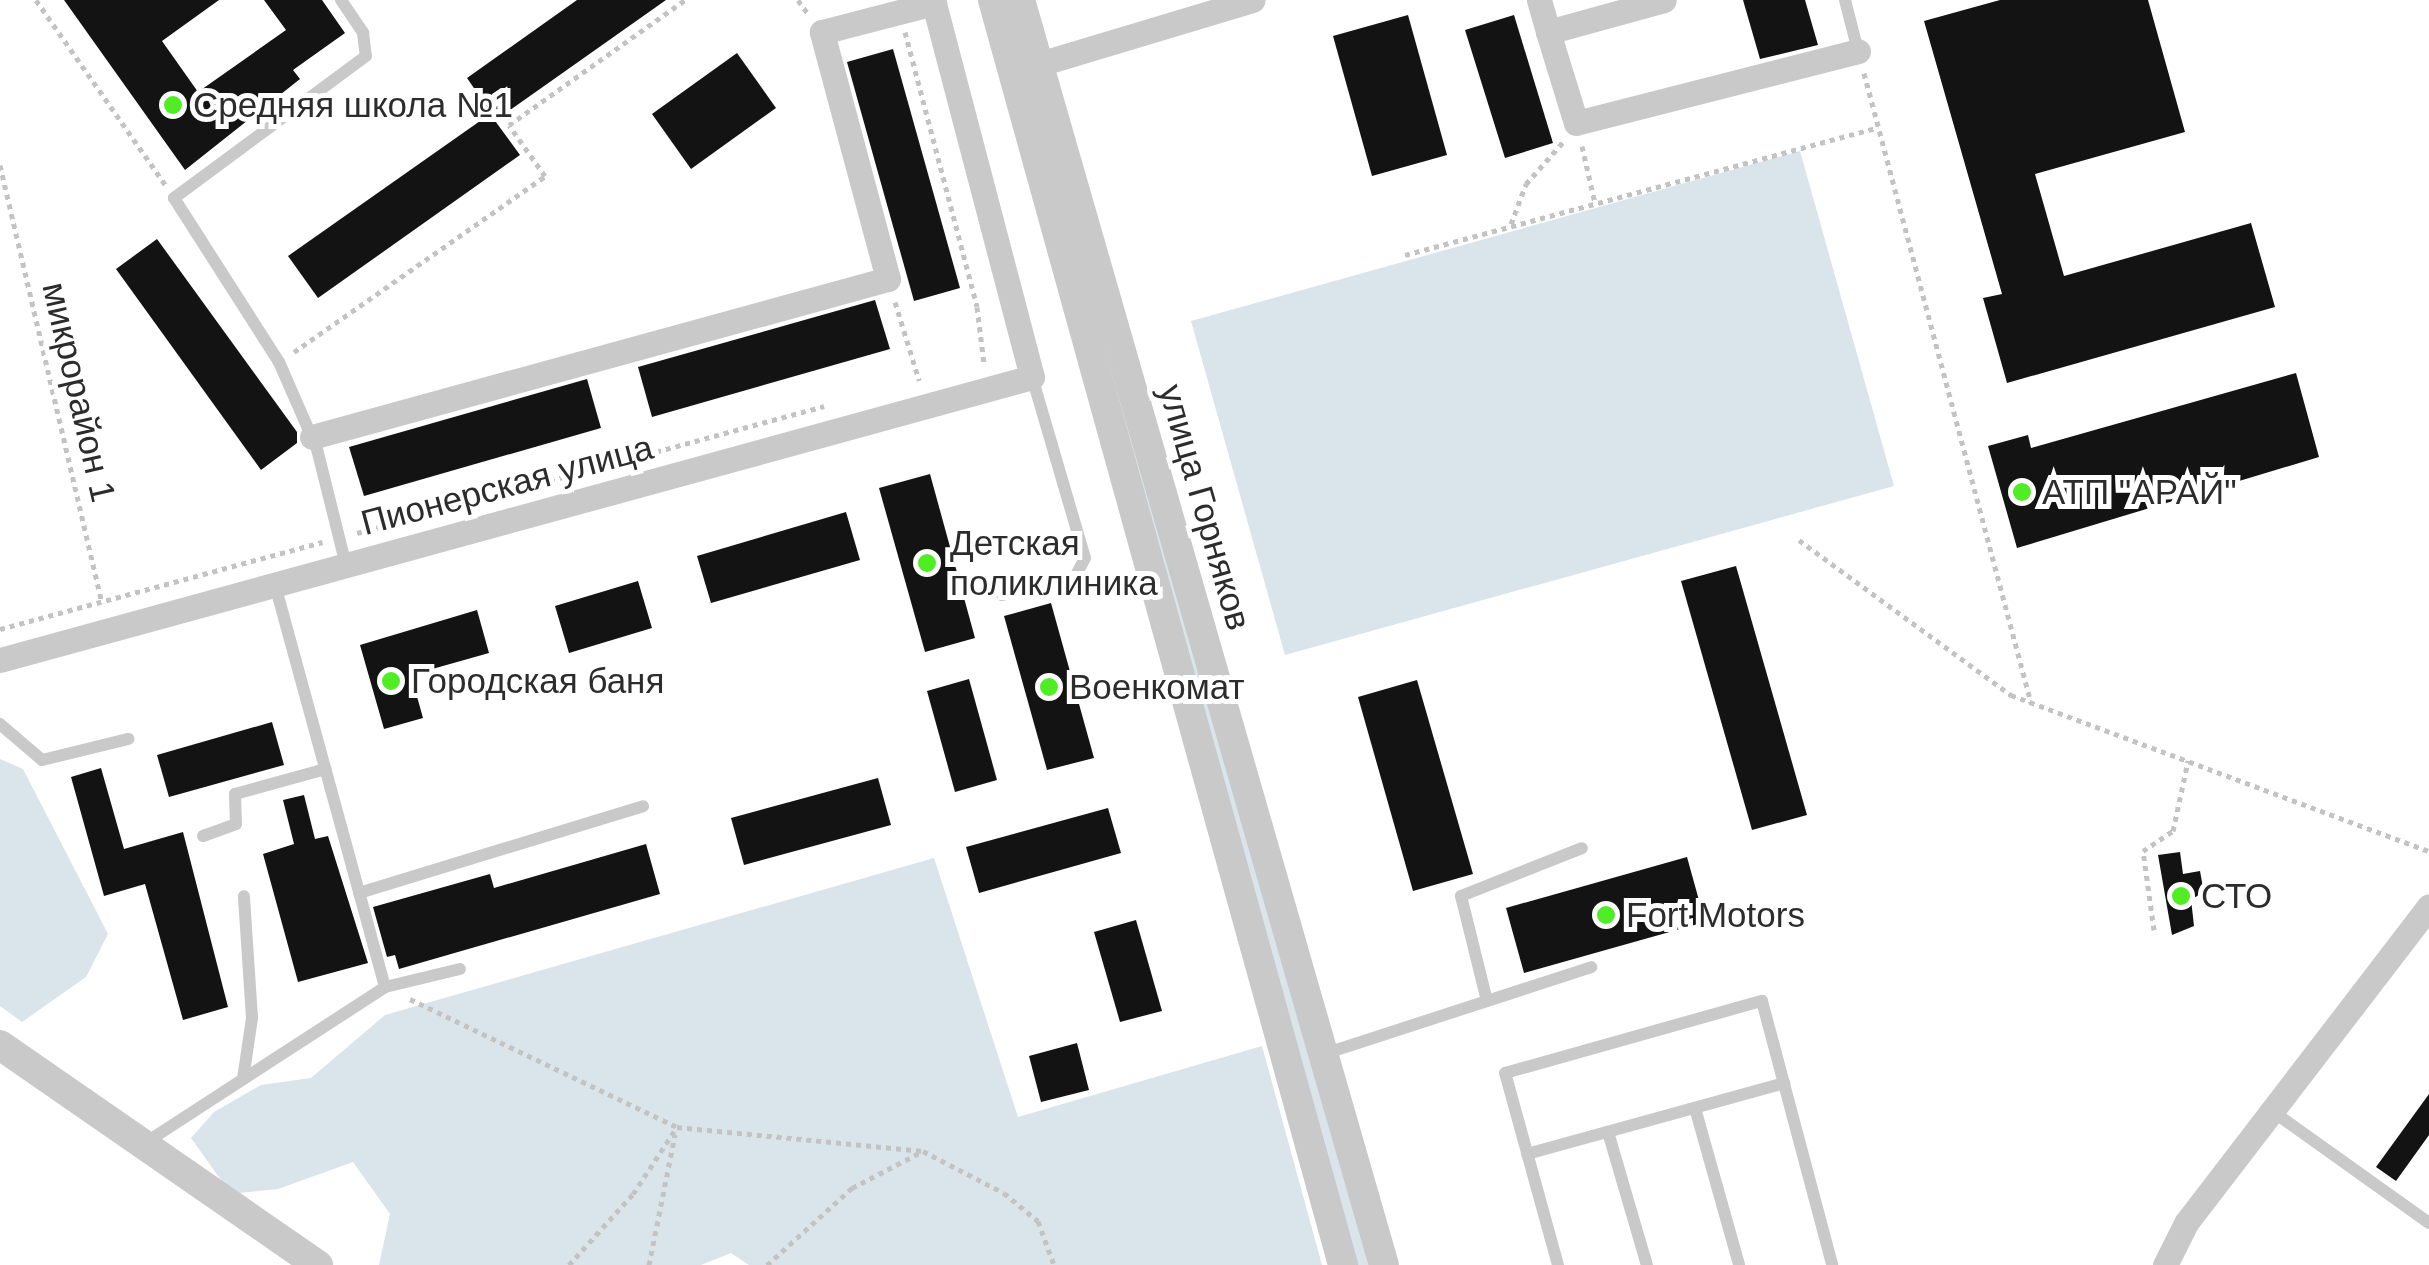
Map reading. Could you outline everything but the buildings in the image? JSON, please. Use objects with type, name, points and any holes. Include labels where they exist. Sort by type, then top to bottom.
[{"type":"street","name":"улица Горняков","points":[[993,0],[1342,1265]]},
{"type":"street","name":"улица Горняков","points":[[1020,0],[1327,1054],[1384,1265]]},
{"type":"street","points":[[1036,65],[1252,0]]},
{"type":"street","points":[[1539,0],[1576,124],[1858,51]]},
{"type":"street","points":[[1548,32],[1664,0]]},
{"type":"street","points":[[312,437],[888,280],[822,32],[934,2],[1032,376]]},
{"type":"street","name":"Пионерская улица","points":[[0,660],[1032,376]]},
{"type":"street","points":[[2165,1265],[2186,1223],[2429,906]]},
{"type":"street","points":[[0,1045],[318,1265]]},
{"type":"lane","points":[[341,0],[364,32],[366,56],[174,198],[279,362],[312,437],[346,565]]},
{"type":"lane","points":[[1844,0],[1858,51]]},
{"type":"lane","points":[[1002,595],[1076,576],[1085,558],[1032,376]]},
{"type":"lane","points":[[275,584],[385,987]]},
{"type":"lane","points":[[0,724],[42,760],[128,739]]},
{"type":"lane","points":[[203,836],[236,824],[235,794],[326,769]]},
{"type":"lane","points":[[359,892],[643,806]]},
{"type":"lane","points":[[1488,1001],[1461,896],[1582,848]]},
{"type":"lane","points":[[243,1079],[252,1018],[244,896]]},
{"type":"lane","points":[[1327,1054],[1591,967]]},
{"type":"lane","points":[[143,1144],[385,987],[460,969]]},
{"type":"lane","points":[[1558,1265],[1505,1074],[1762,1001],[1832,1265]]},
{"type":"lane","points":[[1527,1154],[1784,1083]]},
{"type":"lane","points":[[1695,1108],[1739,1265]]},
{"type":"lane","points":[[2272,1111],[2429,1222]]},
{"type":"lane","points":[[1608,1132],[1646,1265]]},
{"type":"path","points":[[36,0],[174,198]]},
{"type":"path","points":[[279,362],[545,176],[509,125],[685,0]]},
{"type":"path","points":[[900,12],[988,362],[970,366]]},
{"type":"path","points":[[1858,51],[2031,702]]},
{"type":"path","points":[[1576,124],[1595,204]]},
{"type":"path","points":[[1510,226],[1526,184],[1576,124]]},
{"type":"path","points":[[1405,255],[1878,127]]},
{"type":"path","name":"микрорайон 1","points":[[0,164],[109,630]]},
{"type":"path","points":[[888,280],[918,380]]},
{"type":"path","points":[[899,386],[936,376]]},
{"type":"path","points":[[0,630],[841,401]]},
{"type":"path","points":[[1799,540],[2012,695],[2429,850]]},
{"type":"path","points":[[2154,930],[2143,851],[2173,832],[2188,761]]},
{"type":"path","points":[[385,987],[677,1127],[923,1151],[1004,1193],[1038,1220],[1054,1265]]},
{"type":"path","points":[[569,1265],[633,1194],[677,1127]]},
{"type":"path","points":[[650,1265],[677,1127]]},
{"type":"path","points":[[766,1265],[852,1188],[923,1151]]},
{"type":"shaded area","points":[[1008,0],[1372,1265],[1356,1265]]},
{"type":"shaded area","points":[[1800,151],[1894,486],[1285,655],[1191,321]]},
{"type":"shaded area","points":[[0,759],[23,769],[108,934],[86,977],[22,1022],[0,1006]]},
{"type":"shaded area","points":[[934,858],[1018,1117],[1262,1046],[1322,1265],[749,1265],[731,1253],[701,1265],[379,1265],[390,1214],[353,1162],[278,1189],[231,1194],[191,1138],[214,1112],[261,1085],[311,1078],[385,1015]]},
{"type":"place","name":"Средняя школа №1","points":[[173,105]]},
{"type":"place","name":"АТП \"АРАЙ\"","points":[[2022,492]]},
{"type":"place","name":"Детская поликлиника","points":[[927,563]]},
{"type":"place","name":"Городская баня","points":[[391,681]]},
{"type":"place","name":"Военкомат","points":[[1049,687]]},
{"type":"place","name":"СТО","points":[[2181,896]]},
{"type":"place","name":"Fort Motors","points":[[1606,915]]}]
